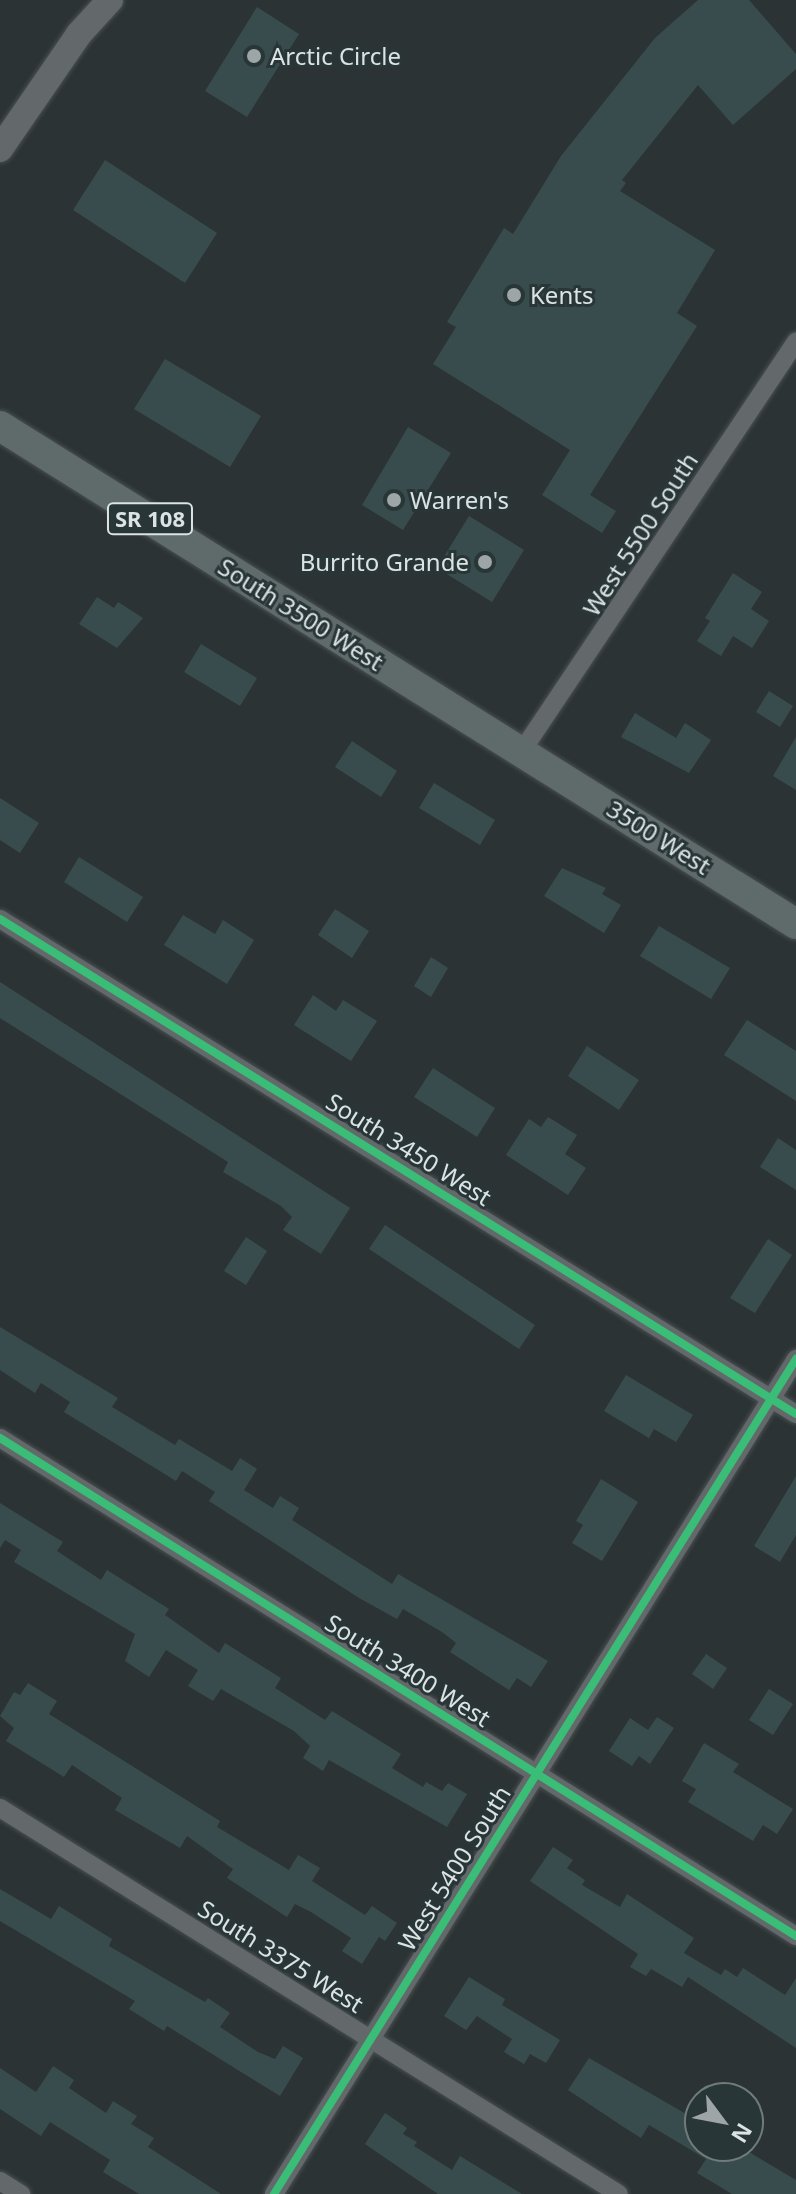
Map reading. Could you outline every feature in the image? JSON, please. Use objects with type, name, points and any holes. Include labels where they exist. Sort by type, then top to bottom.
[{"type":"main road","points":[[0,149],[79,34],[110,0]]},
{"type":"main road","name":"South 3500 West","points":[[0,426],[522,751]]},
{"type":"main road","name":"3500 West","points":[[522,751],[796,924]]},
{"type":"street","name":"West 5500 South","points":[[522,751],[796,341]]},
{"type":"street","name":"South 3450 West","points":[[0,919],[796,1414]]},
{"type":"street","name":"West 5400 South","points":[[274,2194],[796,1359]]},
{"type":"street","name":"South 3400 West","points":[[0,1438],[796,1936]]},
{"type":"street","name":"South 3375 West","points":[[0,1808],[619,2194]]},
{"type":"street","points":[[0,2181],[21,2194]]},
{"type":"building","points":[[698,0],[749,0],[796,54],[796,69],[733,125],[698,85],[622,180],[626,183],[620,191],[715,250],[677,313],[697,326],[590,495],[616,511],[602,533],[542,495],[570,450],[433,364],[456,327],[447,322],[504,228],[513,234],[561,156],[655,38]]},
{"type":"building","points":[[257,7],[299,34],[247,117],[205,91]]},
{"type":"building","points":[[105,160],[217,233],[185,283],[73,210]]},
{"type":"building","points":[[165,359],[261,416],[230,467],[134,409]]},
{"type":"building","points":[[408,427],[451,453],[403,530],[362,505]]},
{"type":"building","points":[[469,516],[524,550],[492,602],[437,568]]},
{"type":"building","points":[[733,573],[762,592],[751,609],[769,621],[752,648],[733,636],[721,656],[697,641],[710,621],[705,618]]},
{"type":"building","points":[[97,597],[114,608],[118,602],[143,618],[117,648],[79,624]]},
{"type":"building","points":[[201,644],[257,678],[240,706],[184,672]]},
{"type":"building","points":[[769,691],[793,706],[780,727],[756,712]]},
{"type":"building","points":[[635,713],[676,738],[685,723],[711,740],[689,773],[621,737]]},
{"type":"building","points":[[796,737],[796,790],[773,776]]},
{"type":"building","points":[[352,741],[397,771],[381,797],[335,767]]},
{"type":"building","points":[[434,783],[495,820],[480,845],[419,808]]},
{"type":"building","points":[[0,798],[39,823],[20,853],[0,840]]},
{"type":"building","points":[[79,857],[143,897],[127,922],[64,882]]},
{"type":"building","points":[[562,868],[606,888],[602,894],[621,905],[604,933],[544,896]]},
{"type":"building","points":[[335,909],[369,931],[352,958],[318,935]]},
{"type":"building","points":[[183,915],[215,934],[223,920],[254,940],[227,984],[164,945]]},
{"type":"building","points":[[659,926],[730,968],[711,999],[640,956]]},
{"type":"building","points":[[431,957],[448,968],[431,997],[414,986]]},
{"type":"building","points":[[0,982],[350,1208],[321,1254],[283,1230],[292,1217],[281,1206],[223,1172],[228,1162],[0,1018]]},
{"type":"building","points":[[313,995],[336,1011],[343,1000],[377,1021],[351,1061],[294,1025]]},
{"type":"building","points":[[747,1020],[796,1051],[796,1101],[724,1055]]},
{"type":"building","points":[[587,1046],[639,1080],[619,1110],[568,1076]]},
{"type":"building","points":[[433,1068],[495,1108],[477,1137],[414,1097]]},
{"type":"building","points":[[548,1117],[577,1135],[565,1154],[586,1168],[568,1195],[506,1155],[529,1119],[541,1127]]},
{"type":"building","points":[[778,1138],[796,1150],[796,1190],[760,1167]]},
{"type":"building","points":[[385,1225],[535,1325],[519,1349],[369,1249]]},
{"type":"building","points":[[246,1237],[267,1251],[246,1285],[224,1271]]},
{"type":"building","points":[[768,1239],[792,1255],[755,1313],[730,1298]]},
{"type":"building","points":[[0,1327],[118,1398],[112,1407],[175,1445],[179,1439],[232,1471],[240,1458],[257,1469],[244,1490],[273,1508],[280,1496],[299,1508],[292,1520],[392,1584],[398,1574],[548,1661],[531,1687],[517,1678],[509,1690],[450,1652],[456,1643],[442,1632],[403,1609],[397,1619],[359,1598],[209,1501],[215,1492],[182,1471],[176,1481],[64,1412],[70,1402],[41,1383],[35,1393],[0,1370]]},
{"type":"building","points":[[626,1375],[693,1415],[676,1442],[654,1429],[649,1438],[604,1411]]},
{"type":"building","points":[[796,1476],[796,1535],[780,1562],[754,1546]]},
{"type":"building","points":[[601,1479],[638,1502],[602,1561],[572,1543],[583,1525],[576,1521]]},
{"type":"building","points":[[0,1503],[63,1542],[57,1551],[101,1580],[107,1570],[169,1609],[165,1615],[219,1653],[225,1643],[281,1678],[275,1688],[325,1720],[332,1711],[401,1754],[392,1768],[423,1787],[426,1782],[442,1791],[448,1783],[467,1794],[447,1827],[329,1760],[323,1771],[303,1758],[310,1746],[294,1731],[221,1689],[213,1701],[188,1686],[198,1670],[166,1650],[149,1677],[125,1661],[135,1634],[14,1562],[21,1550],[5,1540],[0,1548]]},
{"type":"building","points":[[706,1654],[727,1668],[713,1689],[692,1674]]},
{"type":"building","points":[[28,1683],[57,1701],[49,1714],[220,1821],[217,1827],[289,1870],[298,1855],[320,1868],[312,1881],[365,1915],[372,1906],[397,1923],[385,1941],[379,1937],[362,1964],[342,1951],[351,1938],[311,1912],[295,1904],[287,1917],[227,1878],[233,1869],[187,1836],[180,1848],[115,1810],[122,1798],[72,1765],[64,1777],[6,1741],[14,1728],[0,1716],[14,1692],[20,1695]]},
{"type":"building","points":[[769,1689],[793,1704],[773,1735],[749,1720]]},
{"type":"building","points":[[657,1717],[674,1728],[650,1764],[639,1756],[632,1766],[609,1751],[630,1718],[648,1730]]},
{"type":"building","points":[[704,1743],[739,1764],[733,1772],[793,1809],[777,1834],[763,1825],[753,1841],[688,1802],[696,1789],[682,1781]]},
{"type":"building","points":[[553,1847],[573,1860],[567,1868],[585,1880],[582,1885],[620,1907],[627,1894],[694,1938],[684,1953],[721,1975],[725,1969],[737,1977],[743,1968],[785,1995],[796,1978],[796,2048],[688,1977],[682,1987],[651,1969],[646,1976],[630,1967],[638,1954],[530,1881]]},
{"type":"building","points":[[0,1889],[51,1919],[59,1906],[112,1939],[109,1946],[205,2002],[208,1998],[230,2013],[220,2027],[258,2052],[275,2059],[283,2046],[303,2058],[280,2096],[167,2026],[164,2031],[129,2009],[135,2001],[0,1921]]},
{"type":"building","points":[[469,1977],[505,1999],[502,2005],[560,2040],[546,2063],[530,2054],[524,2064],[504,2052],[512,2039],[477,2016],[466,2030],[444,2016]]},
{"type":"building","points":[[589,2058],[684,2113],[684,2146],[649,2125],[641,2138],[568,2090]]},
{"type":"building","points":[[53,2066],[74,2080],[69,2088],[106,2113],[113,2101],[137,2116],[131,2124],[154,2138],[148,2147],[221,2194],[139,2194],[103,2172],[110,2160],[50,2122],[41,2136],[0,2109],[0,2068],[36,2092]]},
{"type":"building","points":[[385,2113],[407,2128],[403,2134],[417,2142],[414,2146],[452,2170],[460,2156],[522,2194],[438,2194],[365,2144]]},
{"type":"building","points":[[764,2161],[796,2180],[796,2194],[732,2194],[697,2173],[704,2162]]},
{"type":"cycle path","points":[[0,919],[796,1414]]},
{"type":"cycle path","points":[[274,2194],[796,1359]]},
{"type":"cycle path","points":[[0,1438],[796,1936]]},
{"type":"place","name":"Arctic Circle","points":[[254,56]]},
{"type":"place","name":"Kents","points":[[514,295]]},
{"type":"place","name":"Warren's","points":[[394,500]]},
{"type":"place","name":"Burrito Grande","points":[[485,562]]}]
